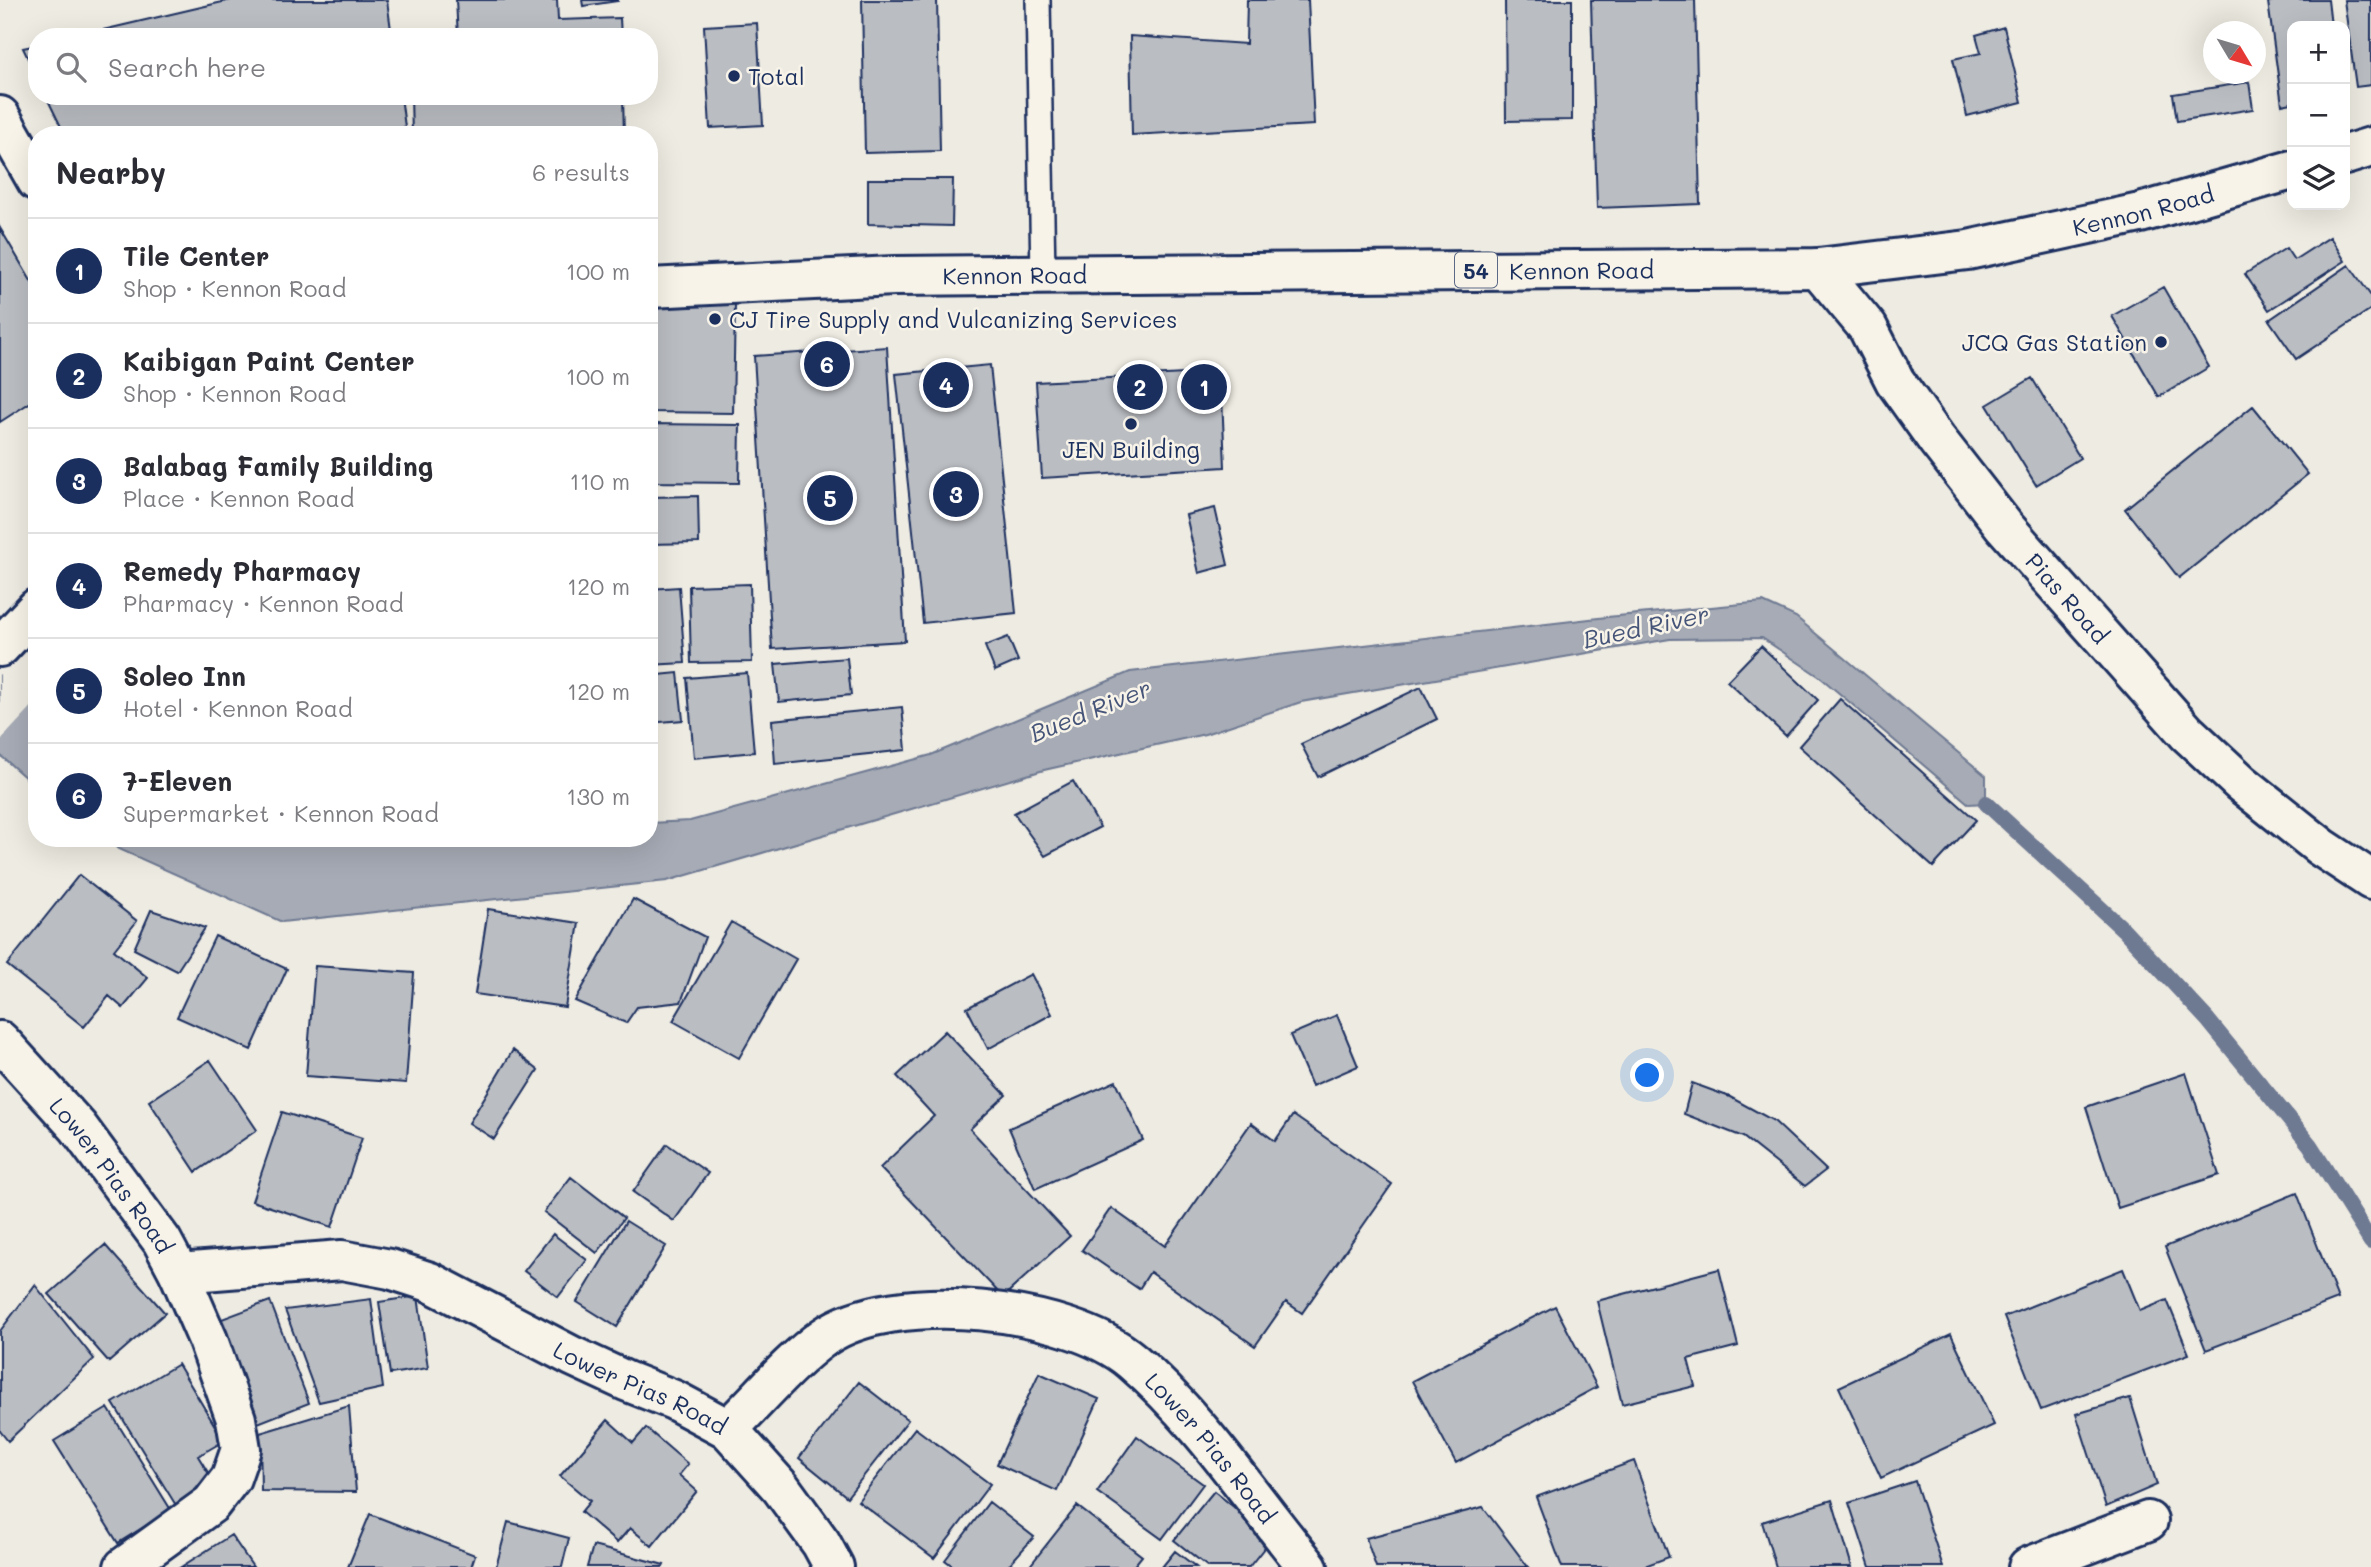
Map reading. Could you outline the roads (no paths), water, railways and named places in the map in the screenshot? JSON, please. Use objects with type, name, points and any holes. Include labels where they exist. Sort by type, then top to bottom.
[{"type":"main road","points":[[0,116],[28,165]]},
{"type":"main road","points":[[2350,153],[2371,147]]},
{"type":"main road","name":"Kennon Road","points":[[658,288],[894,276],[1818,268],[1968,250],[2140,213],[2287,171]]},
{"type":"main road","name":"Pias Road","points":[[1818,268],[1868,328],[1895,381],[2004,526],[2187,733],[2241,783],[2321,847],[2371,880]]},
{"type":"main road","points":[[0,647],[28,617]]},
{"type":"main road","name":"Lower Pias Road","points":[[0,1041],[78,1127],[162,1241],[180,1273],[342,1260],[390,1269],[430,1282],[572,1356],[674,1400],[728,1429],[825,1336],[860,1319],[934,1308],[983,1310],[1032,1317],[1096,1338],[1130,1359],[1173,1398],[1308,1567]]},
{"type":"main road","points":[[124,1567],[211,1504],[231,1478],[241,1449],[236,1419],[180,1273]]},
{"type":"main road","points":[[728,1429],[781,1488],[834,1567]]},
{"type":"main road","points":[[2028,1567],[2148,1521]]},
{"type":"lane","points":[[1038,0],[1043,274]]},
{"type":"water","name":"Bued River","points":[[1763,602],[1796,617],[1986,776],[1986,803],[1969,804],[1820,677],[1762,638],[1670,639],[1301,702],[1205,734],[1044,770],[667,881],[282,922],[116,847],[658,847],[658,823],[690,821],[931,755],[1130,672],[1607,617]]},
{"type":"water","points":[[0,676],[28,699],[28,780],[0,755]]},
{"type":"waterway","points":[[1986,803],[2124,930],[2207,1019],[2310,1145],[2371,1242]]},
{"type":"place","name":"Total","points":[[734,76]]},
{"type":"place","name":"CJ Tire Supply and Vulcanizing Services","points":[[715,319]]},
{"type":"place","name":"JCQ Gas Station","points":[[2161,342]]},
{"type":"place","name":"7-Eleven","points":[[827,364]]},
{"type":"place","name":"Remedy Pharmacy","points":[[946,385]]},
{"type":"place","name":"Kaibigan Paint Center","points":[[1140,387]]},
{"type":"place","name":"Tile Center","points":[[1204,387]]},
{"type":"place","name":"JEN Building","points":[[1131,424]]},
{"type":"place","name":"Balabag Family Building","points":[[956,494]]},
{"type":"place","name":"Soleo Inn","points":[[830,498]]}]
